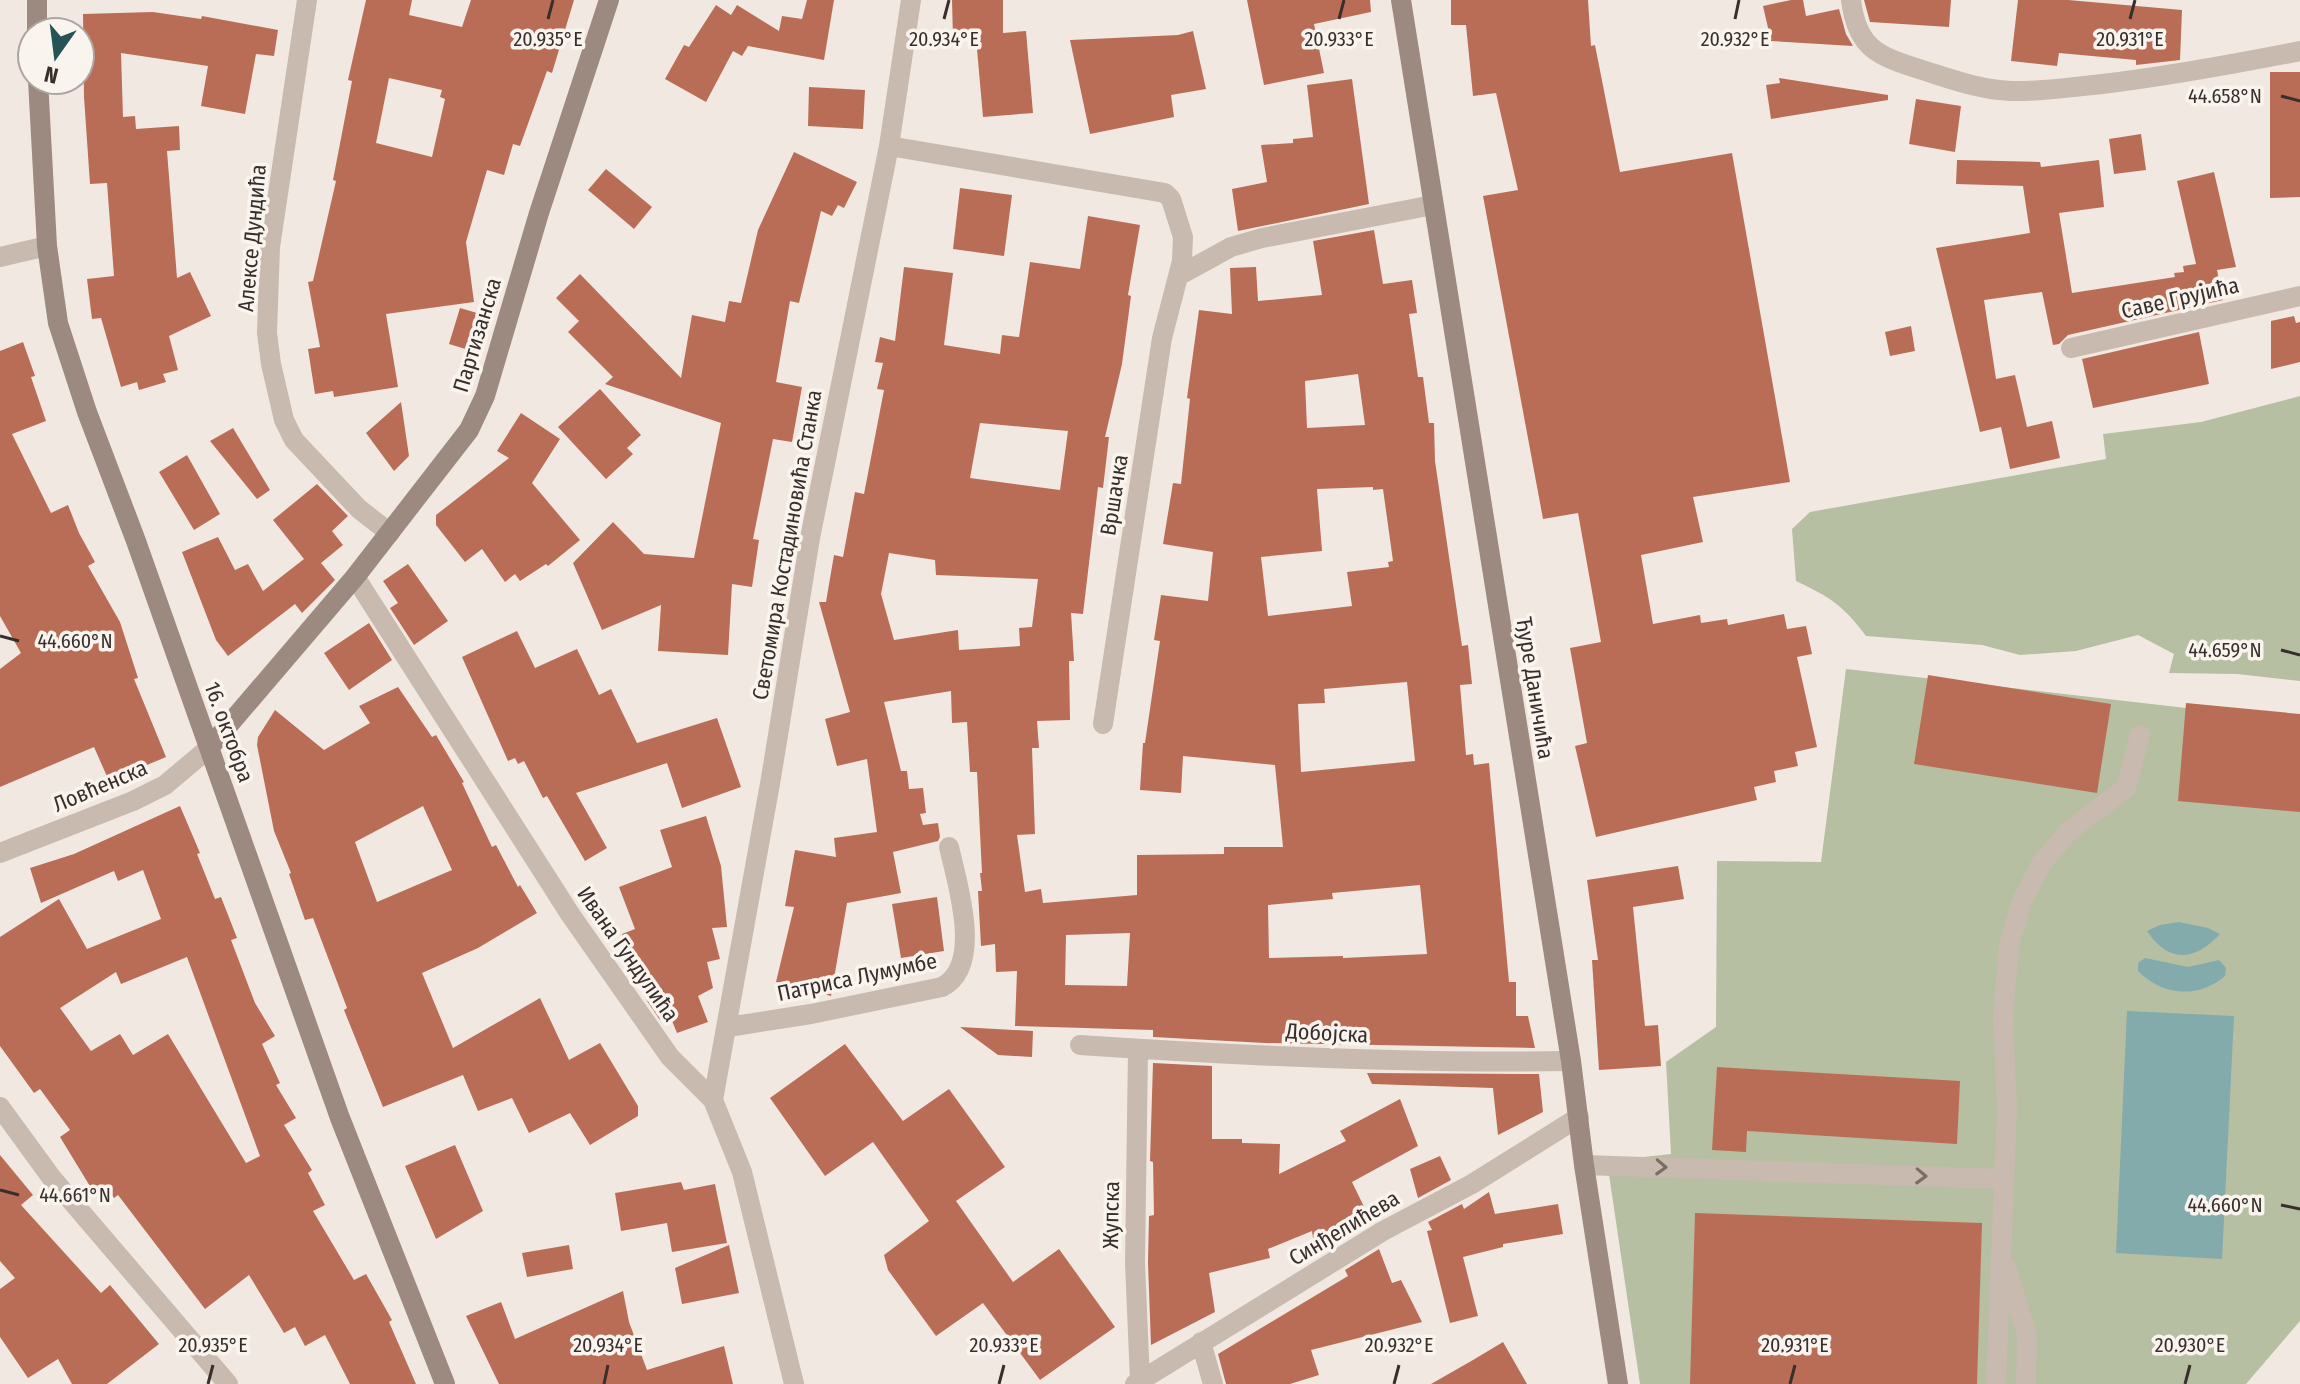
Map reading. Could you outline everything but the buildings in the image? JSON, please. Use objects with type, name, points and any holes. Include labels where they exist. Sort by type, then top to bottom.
[{"type":"street","name":"Алексе Дундића","points":[[307,0],[270,247],[267,333],[271,364],[284,420],[294,440],[359,509],[390,533]]},
{"type":"street","name":"Партизанска","points":[[209,748],[355,577],[469,430],[485,396],[539,213],[609,0]]},
{"type":"street","name":"Светомира Костадиновића Станка","points":[[713,1100],[810,538],[889,146],[911,0]]},
{"type":"street","name":"Ђуре Даничића","points":[[1401,0],[1571,1061],[1618,1384]]},
{"type":"street","points":[[1851,0],[1854,23],[1861,39],[1875,51],[1983,88],[2011,91],[2053,89],[2186,74],[2300,51]]},
{"type":"street","name":"16. октобра","points":[[39,96],[47,246],[58,323],[87,412],[340,1118],[445,1384]]},
{"type":"street","name":"Вршачка","points":[[889,146],[1165,193],[1171,199],[1183,237],[1180,275],[1162,338],[1103,724]]},
{"type":"street","points":[[1180,275],[1231,247],[1262,238],[1433,205]]},
{"type":"street","points":[[0,257],[47,246]]},
{"type":"street","name":"Саве Грујића","points":[[2071,348],[2300,296]]},
{"type":"street","name":"Ивана Гундулића","points":[[355,577],[570,914],[670,1057],[713,1100],[742,1172],[794,1384]]},
{"type":"street","points":[[1996,1384],[2007,1109],[2004,1001],[2009,946],[2021,903],[2041,864],[2069,831],[2126,788],[2140,735]]},
{"type":"street","name":"Ловћенска","points":[[0,853],[133,801],[165,785],[209,748]]},
{"type":"street","name":"Патриса Лумумбе","points":[[728,1027],[811,1014],[951,983],[962,965],[966,943],[949,847]]},
{"type":"street","name":"Добојска","points":[[1080,1045],[1460,1062],[1571,1061]]},
{"type":"street","name":"Жупска","points":[[1137,1382],[1138,1049]]},
{"type":"street","points":[[0,1107],[51,1177],[228,1384]]},
{"type":"street","name":"Синђелићева","points":[[1137,1382],[1383,1231],[1472,1184],[1579,1117]]},
{"type":"street","points":[[1584,1165],[2004,1179]]},
{"type":"street","points":[[2001,1252],[2027,1335],[2026,1384]]},
{"type":"street","points":[[1201,1342],[1213,1384]]},
{"type":"green space","points":[[2300,396],[2300,681],[2237,674],[2169,673],[2174,654],[2138,635],[2076,651],[2020,655],[1982,645],[1866,636],[1836,603],[1796,581],[1792,529],[1810,512],[2106,459],[2103,434],[2201,422]]},
{"type":"green space","points":[[1846,669],[2300,721],[2300,1321],[2246,1384],[1640,1384],[1607,1161],[1671,1154],[1666,1062],[1716,1027],[1717,861],[1821,862]]},
{"type":"water","points":[[2179,922],[2220,934],[2201,950],[2182,955],[2164,949],[2147,931]]},
{"type":"water","points":[[2145,958],[2188,967],[2219,960],[2226,968],[2225,976],[2192,991],[2169,990],[2138,971],[2138,963]]},
{"type":"water","points":[[2127,1011],[2234,1016],[2222,1259],[2116,1253]]}]
